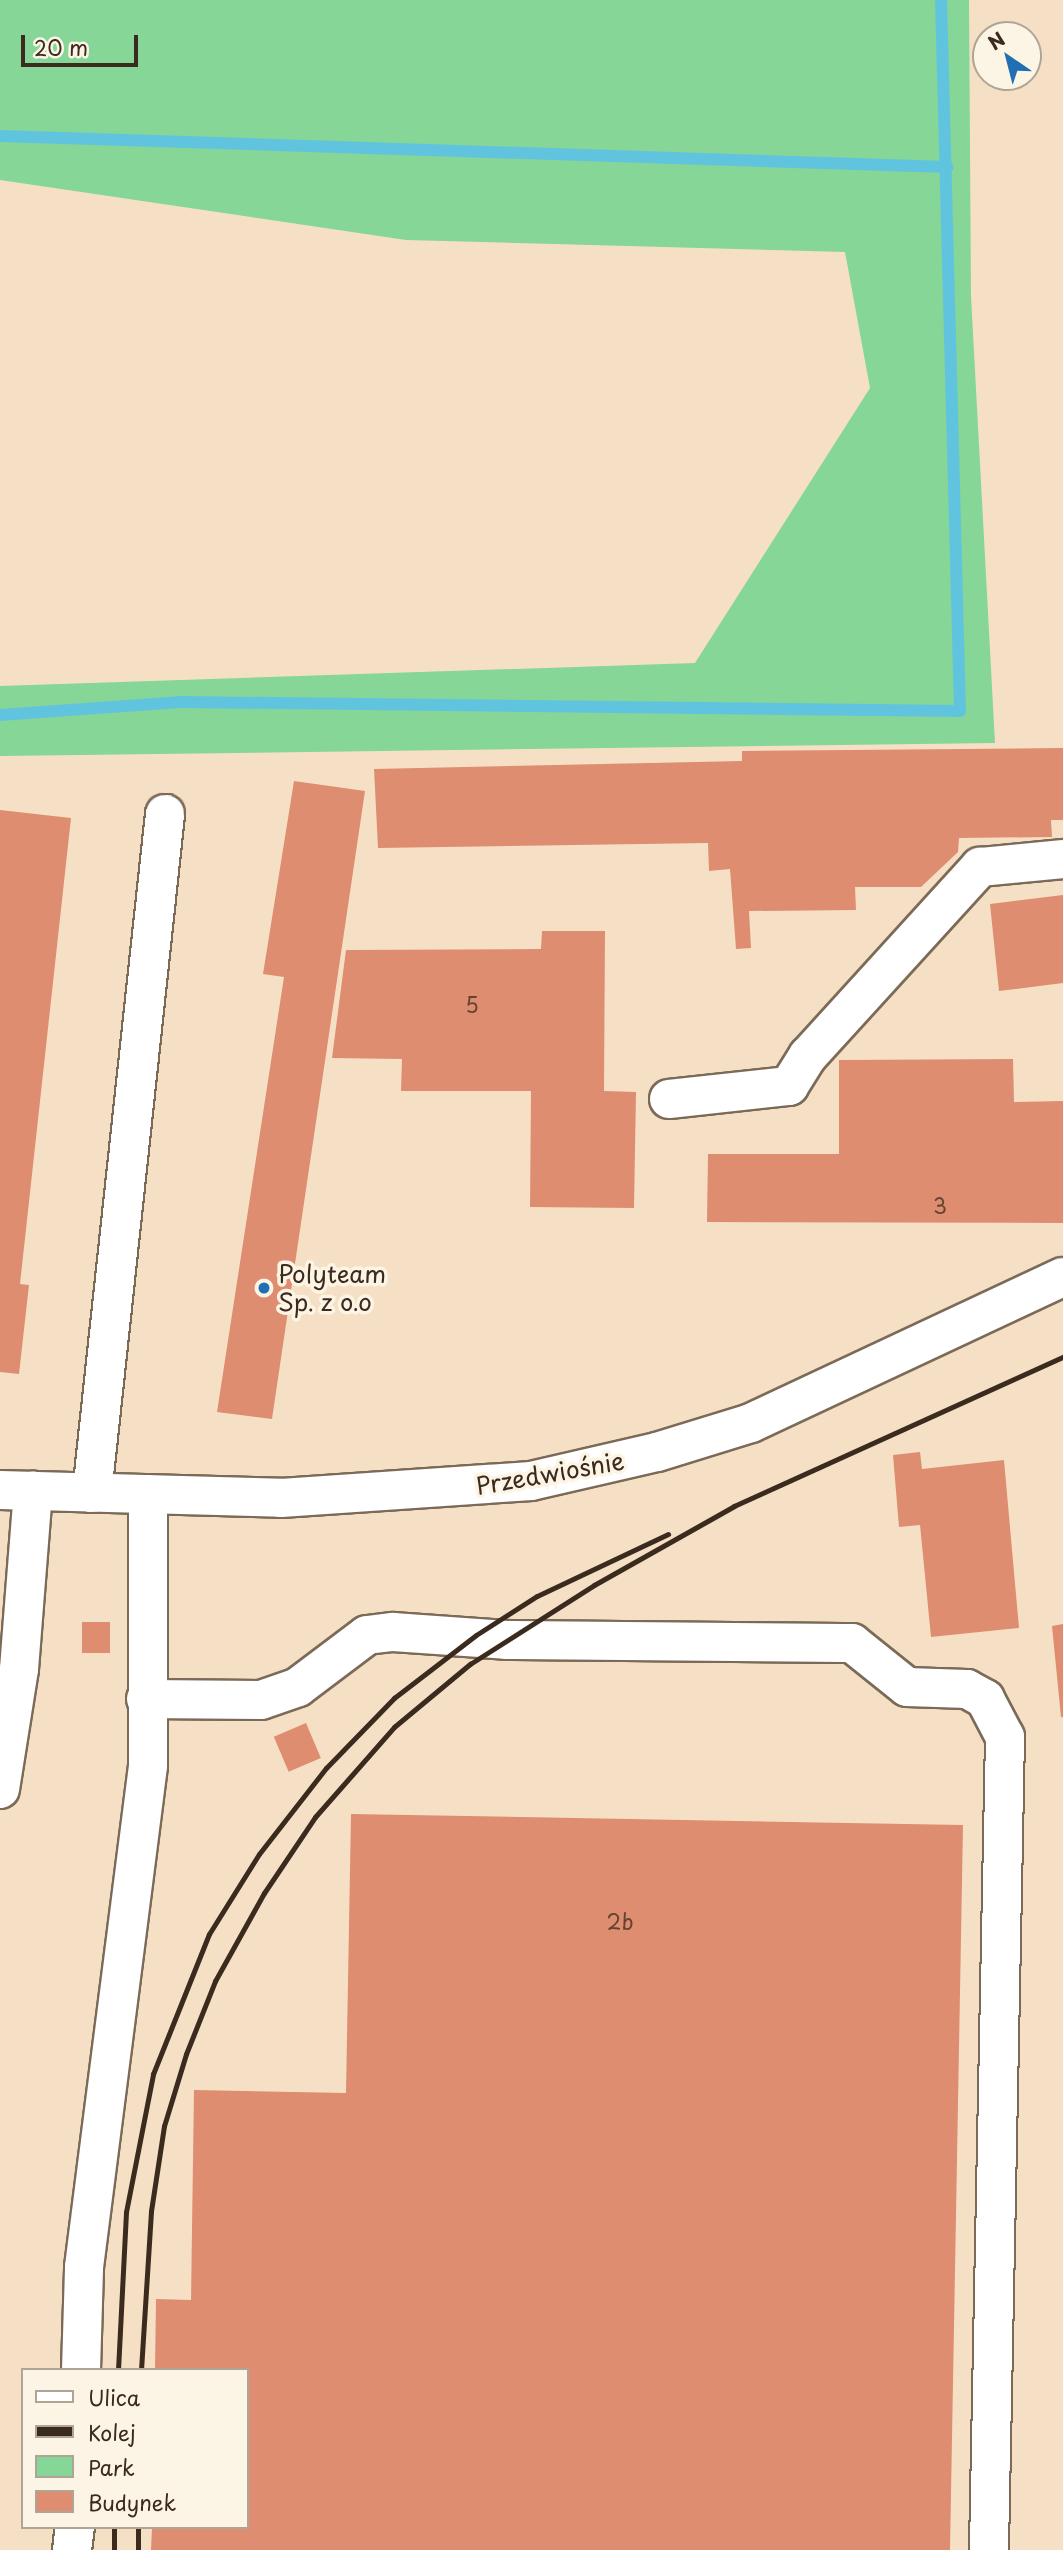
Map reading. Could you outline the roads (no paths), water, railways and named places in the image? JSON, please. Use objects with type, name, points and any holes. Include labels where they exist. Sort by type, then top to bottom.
[{"type":"street","points":[[92,1493],[165,814]]},
{"type":"street","points":[[669,1099],[789,1086],[808,1056],[980,867],[1063,859]]},
{"type":"street","name":"Przedwiośnie","points":[[17,1490],[281,1498],[531,1481],[635,1458],[751,1423],[1063,1277]]},
{"type":"street","points":[[0,1788],[19,1669],[13,1608],[17,1490]]},
{"type":"street","points":[[81,2368],[84,2267],[148,1766],[148,1494]]},
{"type":"street","points":[[146,1699],[261,1700],[299,1687],[367,1635],[393,1632],[506,1640],[852,1643],[907,1687],[967,1689],[985,1699],[1005,1737],[989,2550]]},
{"type":"street","points":[[72,2550],[75,2529]]},
{"type":"waterway","points":[[0,715],[180,702],[960,711],[941,0]]},
{"type":"waterway","points":[[0,136],[947,167]]},
{"type":"railway","points":[[141,2368],[151,2211],[164,2126],[186,2054],[215,1981],[264,1893],[315,1817],[394,1727],[470,1664],[594,1585],[734,1506],[1063,1357]]},
{"type":"railway","points":[[118,2368],[126,2212],[153,2074],[209,1934],[259,1854],[326,1768],[394,1698],[476,1635],[537,1596],[668,1534]]},
{"type":"railway","points":[[114,2529],[114,2550]]},
{"type":"railway","points":[[138,2529],[138,2550]]},
{"type":"place","name":"Polyteam Sp. z o.o","points":[[264,1288]]}]
